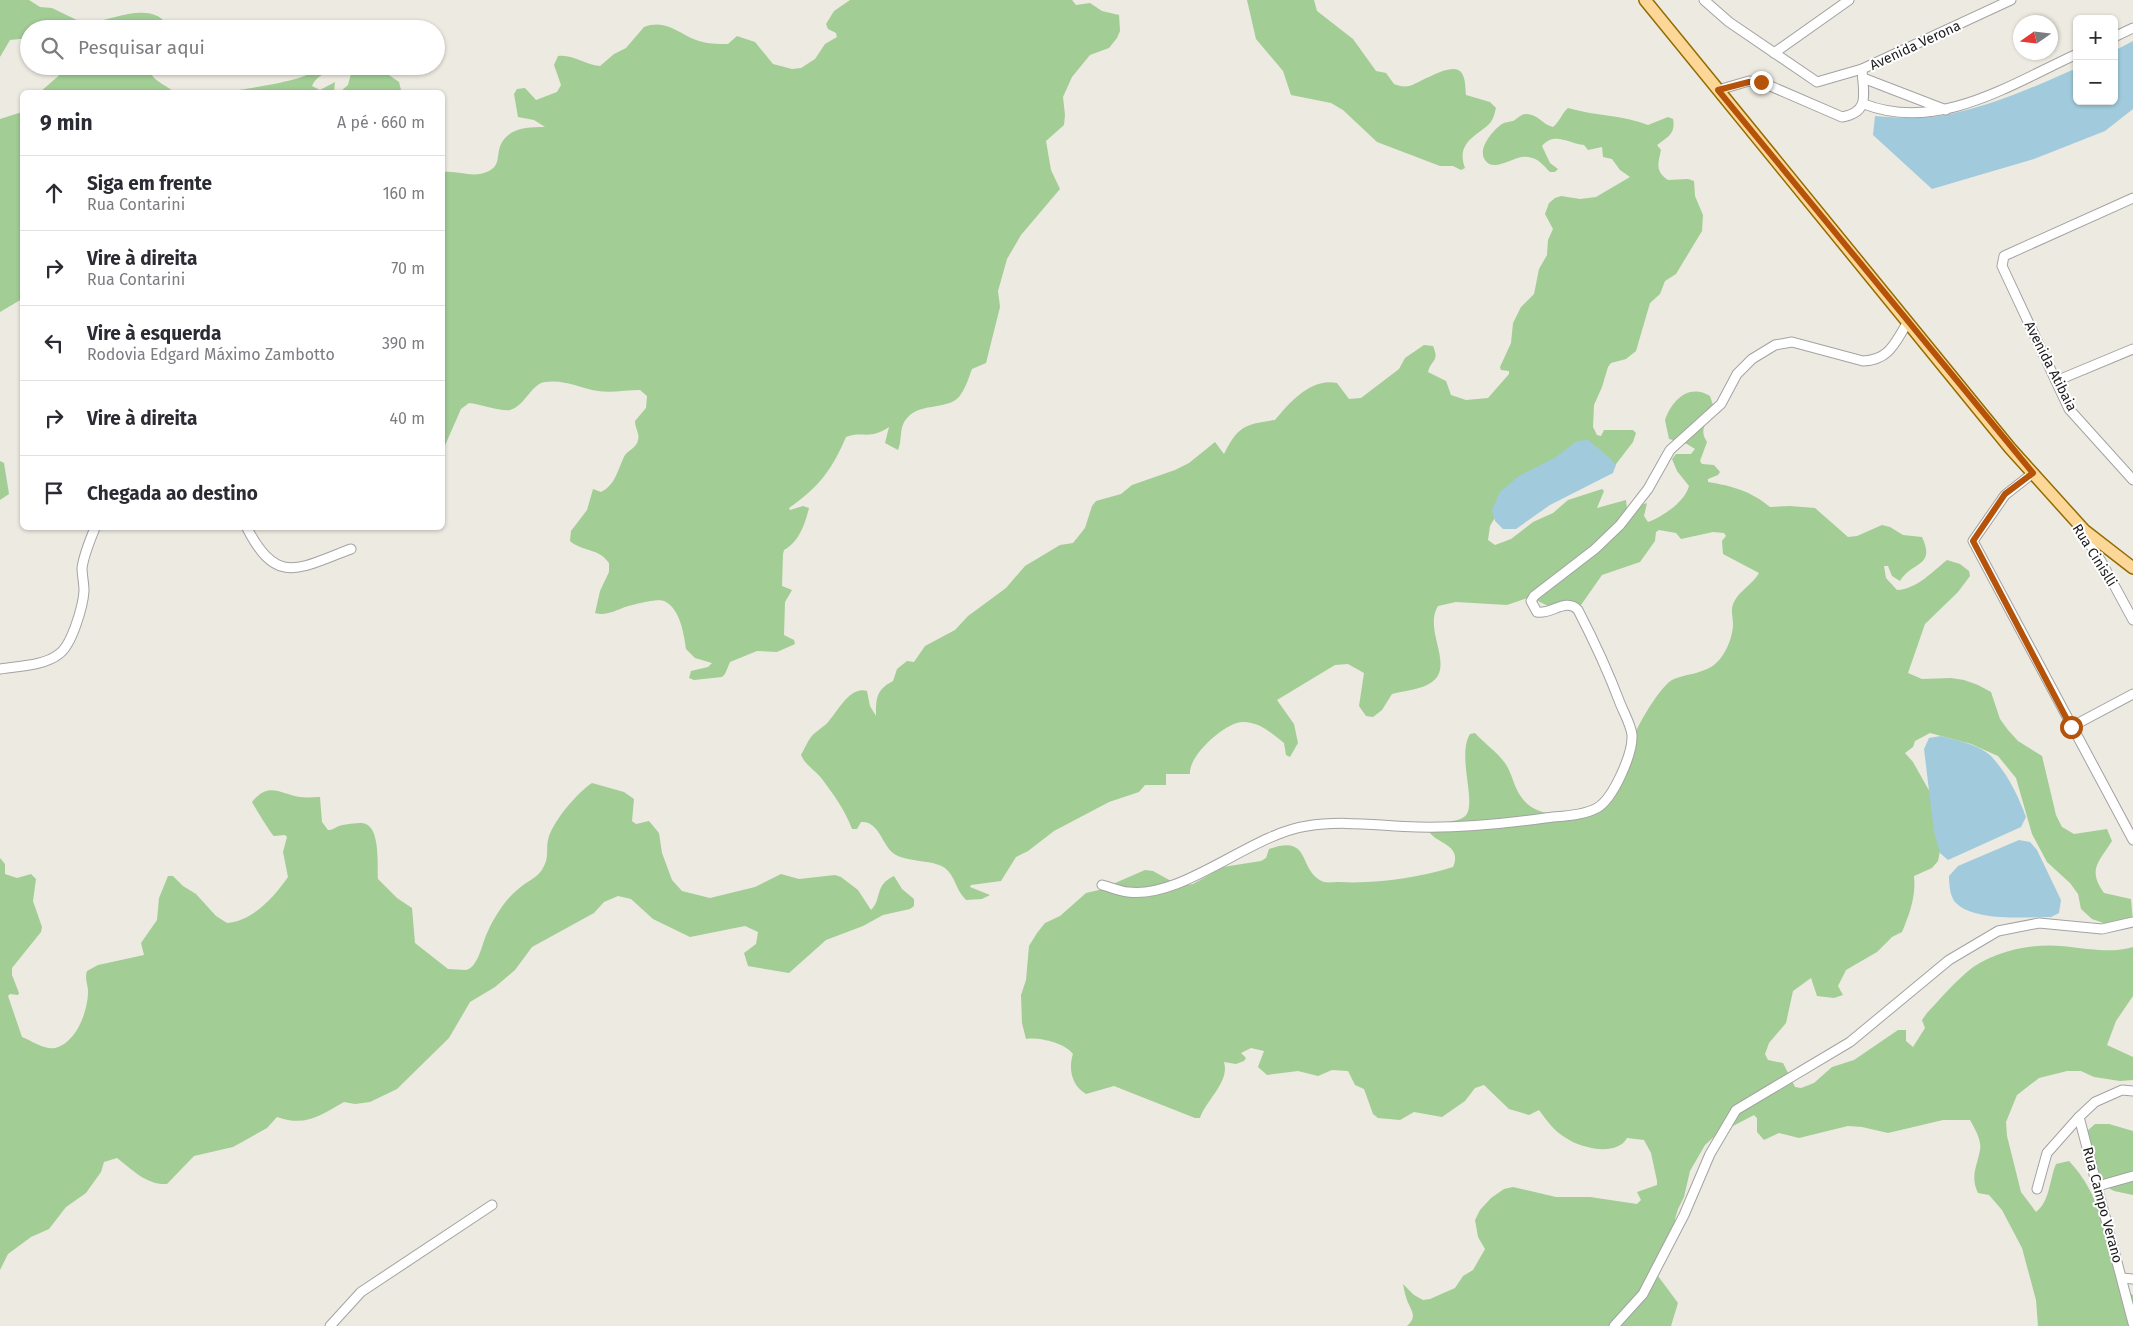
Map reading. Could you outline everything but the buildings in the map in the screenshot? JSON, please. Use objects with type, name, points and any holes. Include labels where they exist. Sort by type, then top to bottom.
[{"type":"main road","points":[[1645,0],[2033,473],[2084,530],[2133,568]]},
{"type":"street","points":[[1704,0],[1729,22],[1774,53],[1849,0]]},
{"type":"street","name":"Avenida Verona","points":[[1774,53],[1817,82],[1862,74],[2011,0]]},
{"type":"street","points":[[2118,35],[2133,28]]},
{"type":"street","points":[[1864,104],[1891,113],[1910,114],[1946,110],[1966,104],[2073,56]]},
{"type":"street","points":[[1718,90],[1742,83],[1761,82],[1842,116],[1852,115],[1860,110],[1864,104],[1862,74],[1946,110]]},
{"type":"street","name":"Avenida Atibaia","points":[[2133,198],[2004,256],[2002,266],[2069,408],[2133,480]]},
{"type":"street","points":[[1102,885],[1127,892],[1158,889],[1212,867],[1274,835],[1309,825],[1419,827],[1470,825],[1533,820],[1588,812],[1598,808],[1607,801],[1615,788],[1631,744],[1631,730],[1609,674],[1578,610],[1570,605],[1542,613],[1536,612],[1531,601],[1534,596],[1595,549],[1620,525],[1648,489],[1670,450],[1721,404],[1737,374],[1752,359],[1775,345],[1792,342],[1864,361],[1876,361],[1883,358],[1908,322]]},
{"type":"street","points":[[2056,381],[2133,349]]},
{"type":"street","points":[[2033,473],[2005,494],[1973,541],[2133,840]]},
{"type":"street","name":"Rua Cinislli","points":[[2071,517],[2100,560],[2133,620]]},
{"type":"street","points":[[0,669],[43,661],[60,654],[67,646],[81,608],[84,592],[82,568],[94,530]]},
{"type":"street","points":[[248,530],[258,550],[267,560],[292,568],[303,567],[351,549]]},
{"type":"street","points":[[2071,727],[2133,694]]},
{"type":"street","points":[[1614,1326],[1643,1294],[1684,1215],[1710,1154],[1736,1110],[1850,1042],[1949,960],[1998,931],[2039,924],[2102,929],[2133,922]]},
{"type":"street","points":[[2038,1189],[2046,1153],[2079,1117],[2095,1102],[2122,1090],[2133,1091]]},
{"type":"street","name":"Rua Campo Verano","points":[[2079,1117],[2133,1323]]},
{"type":"street","points":[[2098,1186],[2133,1176]]},
{"type":"street","points":[[330,1326],[362,1292],[492,1205]]},
{"type":"street","points":[[2122,1278],[2133,1279]]},
{"type":"green space","points":[[0,0],[29,0],[40,7],[52,8],[77,20],[20,20],[20,39],[10,40],[0,57]]},
{"type":"green space","points":[[850,0],[1072,0],[1076,5],[1090,3],[1102,11],[1119,15],[1120,31],[1109,48],[1090,55],[1072,77],[1063,97],[1064,125],[1046,141],[1051,170],[1060,189],[1021,235],[1007,259],[998,291],[1000,307],[986,363],[972,369],[961,394],[956,399],[943,405],[920,409],[908,417],[903,425],[898,450],[885,443],[889,427],[876,433],[857,434],[846,437],[823,477],[808,493],[789,508],[790,510],[803,506],[809,508],[801,532],[794,542],[784,550],[783,554],[782,586],[792,590],[785,602],[784,635],[794,640],[795,644],[777,652],[757,651],[730,662],[722,677],[694,680],[689,678],[691,671],[708,667],[712,663],[695,658],[686,649],[680,622],[674,609],[664,601],[656,600],[606,613],[595,613],[600,591],[609,572],[609,563],[596,552],[580,547],[570,541],[571,531],[587,510],[593,489],[601,492],[610,485],[625,455],[635,447],[638,435],[635,421],[646,408],[647,396],[640,390],[603,392],[565,383],[545,382],[536,387],[520,404],[510,410],[469,403],[461,409],[445,445],[445,172],[477,174],[489,171],[497,163],[501,144],[509,134],[520,129],[545,127],[534,120],[518,117],[514,94],[517,89],[525,88],[536,100],[557,92],[561,85],[554,65],[558,56],[569,57],[600,66],[614,54],[626,48],[644,27],[659,25],[672,28],[696,40],[708,43],[728,44],[737,36],[755,42],[773,64],[792,69],[801,68],[815,59],[825,44],[837,37],[836,33],[828,29],[826,24],[834,11]]},
{"type":"green space","points":[[1247,0],[1314,0],[1317,11],[1353,39],[1376,71],[1386,73],[1396,85],[1409,86],[1451,69],[1457,69],[1461,72],[1465,80],[1466,95],[1490,102],[1496,108],[1493,119],[1471,138],[1463,150],[1465,168],[1461,170],[1453,166],[1440,166],[1377,142],[1343,110],[1331,103],[1291,95],[1283,71],[1256,39]]},
{"type":"green space","points":[[134,13],[155,15],[163,20],[105,20]]},
{"type":"green space","points":[[60,75],[152,75],[171,90],[42,90]]},
{"type":"green space","points":[[322,75],[312,86],[320,90],[240,90],[292,80],[304,76]]},
{"type":"green space","points":[[351,75],[389,75],[399,82],[401,90],[342,90],[348,85]]},
{"type":"green space","points":[[335,82],[334,90],[320,90]]},
{"type":"green space","points":[[1568,108],[1629,119],[1648,125],[1668,117],[1673,119],[1672,132],[1657,145],[1661,150],[1658,167],[1668,180],[1688,179],[1694,181],[1695,196],[1703,215],[1702,231],[1676,274],[1665,281],[1660,294],[1650,303],[1636,351],[1626,359],[1611,363],[1608,367],[1594,405],[1593,427],[1597,435],[1601,436],[1604,430],[1633,430],[1636,433],[1633,442],[1613,468],[1497,514],[1490,526],[1488,540],[1495,545],[1511,539],[1533,522],[1553,513],[1568,500],[1602,489],[1604,491],[1597,508],[1626,500],[1627,509],[1647,503],[1644,516],[1648,522],[1666,513],[1683,498],[1689,486],[1677,471],[1672,459],[1676,454],[1691,454],[1695,449],[1687,444],[1669,439],[1665,420],[1677,400],[1695,391],[1710,396],[1714,408],[1704,428],[1704,437],[1707,442],[1700,461],[1702,464],[1714,465],[1720,472],[1718,475],[1708,479],[1708,482],[1741,490],[1763,501],[1770,507],[1815,508],[1848,537],[1857,536],[1882,525],[1890,527],[1903,535],[1922,537],[1926,547],[1924,559],[1900,581],[1892,576],[1888,566],[1884,566],[1886,578],[1897,590],[1911,587],[1918,583],[1947,560],[1960,564],[1969,571],[1970,576],[1958,592],[1925,624],[1908,673],[1922,679],[1951,678],[1964,680],[1991,692],[2000,719],[2008,730],[2018,741],[2042,756],[2056,815],[2062,827],[2074,834],[2107,829],[2112,841],[2099,860],[2096,878],[2104,893],[2131,899],[2133,922],[2119,926],[2106,924],[2092,919],[2081,909],[2078,894],[2070,883],[2047,862],[2032,834],[2016,778],[1998,756],[1971,744],[1930,733],[1915,741],[1913,747],[1905,753],[1913,762],[1940,810],[1936,834],[1940,851],[1938,861],[1932,868],[1914,876],[1912,904],[1902,932],[1892,937],[1877,952],[1846,970],[1838,986],[1843,995],[1834,998],[1817,996],[1811,978],[1793,991],[1786,1023],[1769,1043],[1765,1054],[1768,1060],[1783,1063],[1795,1087],[1801,1088],[1814,1083],[1832,1067],[1854,1060],[1898,1030],[1906,1030],[1906,1041],[1913,1047],[1925,1028],[1922,1020],[1927,1013],[1967,972],[1987,959],[2012,950],[2037,946],[2050,945],[2107,950],[2133,947],[2133,996],[2116,1021],[2107,1045],[2133,1057],[2133,1080],[2120,1081],[2094,1077],[2081,1071],[2067,1071],[2039,1078],[2017,1095],[2006,1122],[2007,1136],[2021,1192],[2036,1212],[2047,1196],[2056,1164],[2069,1161],[2081,1176],[2097,1206],[2120,1289],[2133,1295],[2133,1326],[2038,1326],[2036,1300],[2022,1248],[2002,1210],[1989,1195],[1978,1193],[1976,1187],[1975,1172],[1980,1143],[1970,1120],[1943,1120],[1888,1133],[1848,1126],[1799,1138],[1779,1133],[1764,1140],[1757,1132],[1757,1118],[1754,1115],[1733,1126],[1726,1126],[1705,1145],[1690,1171],[1684,1197],[1675,1219],[1677,1223],[1658,1276],[1678,1303],[1671,1326],[1407,1326],[1412,1319],[1413,1313],[1406,1298],[1403,1284],[1414,1295],[1423,1300],[1430,1299],[1455,1288],[1463,1276],[1473,1270],[1485,1249],[1478,1237],[1475,1220],[1480,1210],[1491,1198],[1504,1189],[1513,1187],[1556,1197],[1590,1197],[1637,1204],[1641,1200],[1637,1192],[1657,1185],[1651,1153],[1644,1140],[1627,1138],[1622,1144],[1607,1149],[1580,1145],[1558,1132],[1539,1110],[1529,1115],[1509,1109],[1484,1085],[1475,1088],[1465,1101],[1442,1117],[1414,1112],[1400,1120],[1378,1118],[1373,1114],[1364,1089],[1355,1085],[1348,1071],[1332,1070],[1318,1076],[1298,1071],[1267,1075],[1258,1067],[1264,1051],[1251,1048],[1241,1053],[1246,1058],[1244,1061],[1236,1064],[1224,1062],[1224,1077],[1221,1084],[1200,1118],[1195,1118],[1114,1086],[1086,1094],[1081,1091],[1072,1077],[1071,1065],[1073,1054],[1069,1050],[1051,1042],[1026,1039],[1022,1023],[1021,995],[1026,980],[1029,946],[1045,923],[1060,916],[1086,893],[1099,890],[1145,870],[1153,871],[1171,881],[1186,885],[1193,884],[1223,867],[1261,861],[1266,858],[1269,849],[1283,845],[1292,846],[1299,850],[1310,870],[1324,882],[1368,882],[1397,879],[1453,867],[1454,853],[1447,845],[1431,835],[1428,830],[1436,825],[1460,819],[1468,812],[1469,792],[1465,755],[1466,744],[1470,734],[1475,733],[1502,759],[1522,798],[1530,806],[1540,811],[1562,814],[1586,809],[1607,801],[1632,739],[1659,693],[1673,680],[1701,672],[1714,665],[1720,659],[1731,638],[1734,602],[1759,573],[1723,554],[1722,541],[1726,536],[1724,533],[1713,532],[1681,539],[1676,533],[1659,530],[1656,532],[1655,541],[1640,562],[1602,575],[1581,605],[1546,605],[1530,597],[1507,605],[1456,602],[1438,606],[1434,616],[1434,627],[1440,670],[1436,678],[1427,685],[1392,694],[1382,710],[1373,717],[1366,716],[1359,706],[1364,673],[1348,664],[1335,665],[1277,700],[1294,724],[1298,743],[1290,757],[1286,755],[1284,743],[1265,729],[1249,722],[1235,723],[1209,741],[1201,750],[1195,758],[1190,774],[1166,774],[1166,785],[1145,785],[1139,792],[1109,802],[1054,831],[1028,851],[1016,857],[1001,881],[971,885],[970,887],[990,895],[982,899],[966,900],[949,872],[940,865],[905,858],[893,853],[876,829],[867,822],[861,822],[857,829],[852,829],[835,797],[801,755],[811,737],[827,723],[845,700],[855,692],[867,691],[870,706],[876,716],[878,695],[887,684],[893,681],[897,669],[907,661],[914,662],[925,646],[955,630],[968,616],[1006,588],[1025,566],[1060,545],[1073,543],[1085,528],[1092,506],[1096,501],[1121,494],[1132,485],[1175,470],[1189,463],[1215,442],[1224,454],[1238,432],[1249,425],[1275,420],[1302,392],[1328,382],[1337,383],[1349,399],[1361,398],[1399,369],[1405,358],[1424,345],[1433,346],[1436,355],[1428,372],[1446,381],[1451,395],[1466,400],[1488,398],[1509,374],[1509,371],[1501,370],[1500,367],[1511,343],[1513,323],[1521,307],[1534,294],[1539,269],[1547,255],[1548,240],[1553,229],[1545,214],[1549,203],[1561,196],[1580,199],[1596,197],[1630,177],[1620,170],[1612,159],[1603,157],[1602,147],[1588,150],[1584,145],[1557,139],[1552,139],[1542,146],[1550,163],[1558,169],[1555,172],[1550,172],[1538,160],[1528,157],[1517,158],[1494,165],[1489,164],[1485,160],[1483,156],[1484,145],[1494,131],[1502,124],[1530,114],[1553,127]]},
{"type":"green space","points":[[20,113],[20,300],[0,312],[0,119]]},
{"type":"green space","points":[[0,461],[4,463],[9,494],[0,500]]},
{"type":"green space","points":[[592,783],[624,792],[634,799],[632,821],[636,824],[649,821],[659,833],[662,853],[672,880],[682,891],[710,898],[755,887],[781,874],[799,879],[835,875],[841,877],[858,890],[871,910],[881,888],[894,876],[902,889],[914,899],[914,906],[910,909],[883,915],[863,926],[826,940],[789,973],[748,966],[744,953],[756,944],[758,932],[745,926],[690,937],[653,919],[631,899],[618,896],[604,902],[594,913],[532,947],[515,970],[495,987],[470,1002],[449,1038],[397,1089],[370,1102],[355,1104],[344,1102],[319,1116],[304,1120],[287,1120],[277,1117],[267,1128],[233,1147],[194,1156],[167,1184],[159,1184],[146,1179],[117,1158],[104,1162],[101,1172],[86,1193],[66,1207],[49,1229],[31,1237],[8,1254],[0,1270],[0,858],[5,864],[5,874],[17,878],[31,874],[36,879],[33,901],[42,927],[41,932],[12,968],[12,975],[19,993],[18,995],[10,994],[8,996],[22,1037],[43,1046],[55,1048],[69,1040],[83,1018],[88,994],[87,971],[98,965],[144,955],[141,943],[157,920],[159,898],[168,876],[173,876],[183,886],[196,894],[216,916],[227,923],[246,918],[254,913],[276,892],[288,877],[283,852],[287,837],[285,835],[274,836],[252,802],[264,792],[269,790],[300,797],[320,797],[322,822],[328,830],[341,825],[362,823],[368,825],[372,830],[377,846],[378,879],[397,898],[412,908],[415,943],[448,969],[466,970],[477,959],[488,931],[502,906],[511,895],[542,870],[546,863],[548,840],[554,825],[573,801]]},
{"type":"green space","points":[[2095,1124],[2109,1124],[2133,1131],[2133,1195],[2114,1191],[2101,1184],[2085,1133]]},
{"type":"water","points":[[2133,41],[2133,109],[2105,131],[2034,159],[1932,189],[1873,135],[1875,116],[1924,118],[1958,112],[2010,96],[2073,70],[2073,105],[2118,105],[2118,49]]},
{"type":"water","points":[[1588,440],[1616,465],[1613,473],[1550,505],[1516,529],[1503,529],[1495,521],[1492,510],[1500,492],[1519,476],[1556,457],[1577,441]]},
{"type":"water","points":[[1941,736],[1974,746],[1991,756],[2011,785],[2026,817],[2021,827],[1948,860],[1940,853],[1934,832],[1924,749],[1929,738]]},
{"type":"water","points":[[2019,840],[2030,842],[2037,850],[2061,900],[2059,913],[2051,917],[2014,918],[1987,916],[1974,913],[1955,902],[1951,893],[1949,876],[1958,866]]},
{"type":"route","points":[[1761,82],[1736,84],[1718,90],[2010,448],[2033,473],[2005,494],[1973,541],[2071,727]]}]
